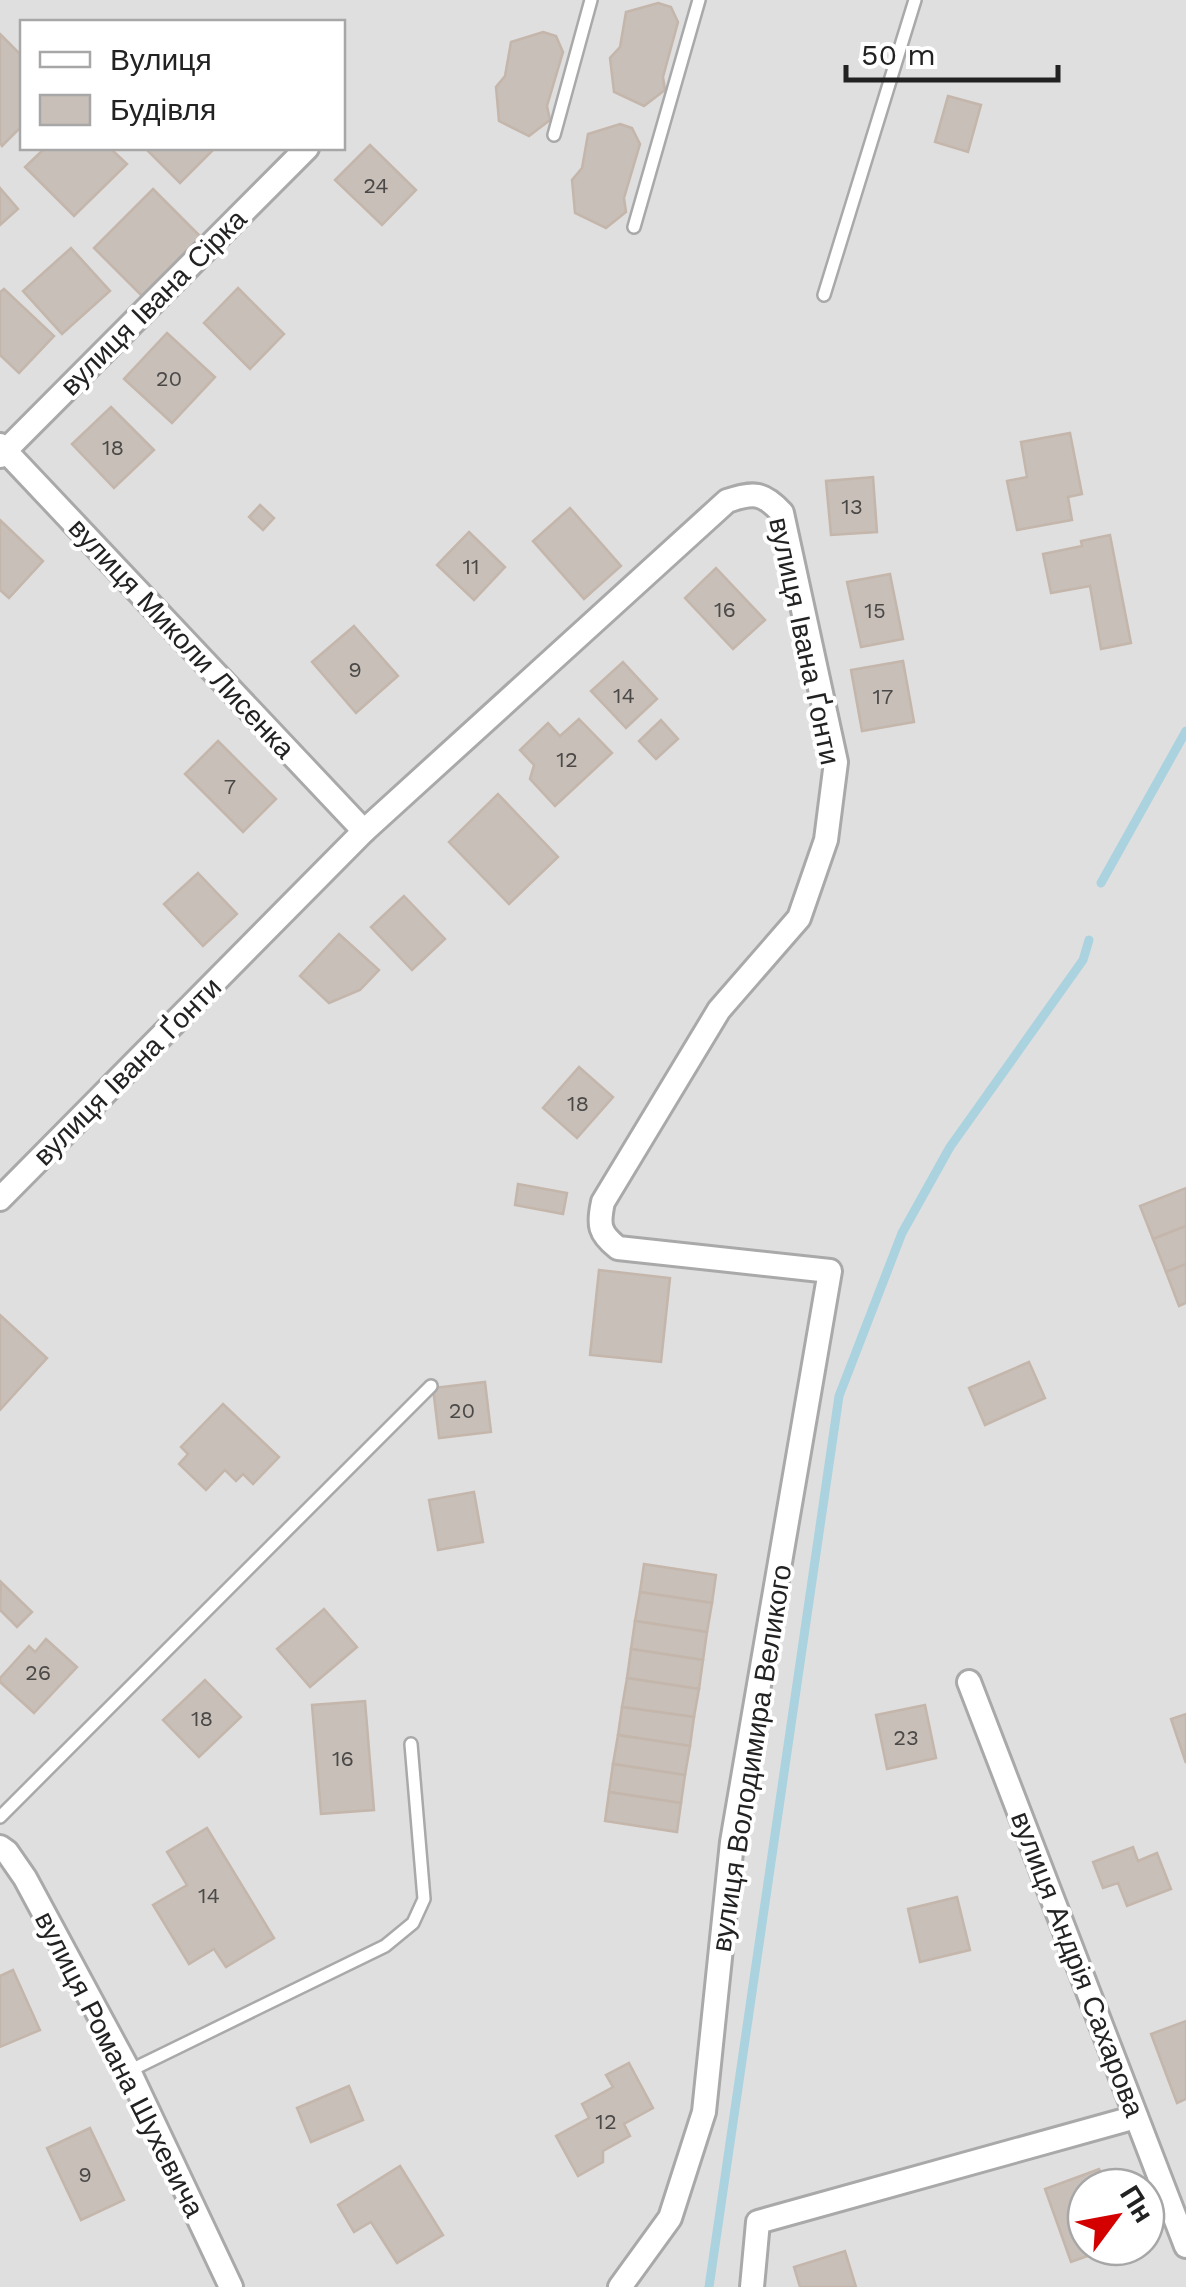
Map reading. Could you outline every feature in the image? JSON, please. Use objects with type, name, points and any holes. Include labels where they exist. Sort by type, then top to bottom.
[{"type":"street","name":"вулиця Івана Сірка","points":[[2,450],[305,150]]},
{"type":"street","name":"вулиця Миколи Лисенка","points":[[2,450],[364,832]]},
{"type":"street","name":"вулиця Івана Ґонти","points":[[0,1198],[364,832],[727,501],[749,493],[769,499],[782,513],[836,762],[826,840],[799,918],[719,1010],[602,1202],[599,1222],[606,1239],[618,1248],[830,1271]]},
{"type":"street","name":"вулиця Володимира Великого","points":[[620,2287],[670,2218],[704,2112],[732,1842],[830,1271]]},
{"type":"street","name":"вулиця Андрія Сахарова","points":[[969,1682],[1186,2246]]},
{"type":"street","name":"вулиця Романа Шухевича","points":[[0,1848],[25,1878],[129,2072],[231,2287]]},
{"type":"street","points":[[752,2287],[758,2222],[1136,2117]]},
{"type":"lane","points":[[554,135],[591,0]]},
{"type":"lane","points":[[634,227],[699,0]]},
{"type":"lane","points":[[824,296],[915,0]]},
{"type":"lane","points":[[0,1818],[431,1386]]},
{"type":"lane","points":[[129,2072],[385,1946],[413,1922],[424,1899],[411,1744]]},
{"type":"shaded area","points":[[0,0],[1186,0],[1186,2287],[0,2287]]},
{"type":"building","points":[[658,3],[671,7],[678,22],[663,77],[665,90],[644,106],[614,92],[610,58],[620,47],[626,12]]},
{"type":"building","points":[[543,32],[556,36],[563,52],[547,106],[550,120],[529,136],[499,121],[496,87],[505,76],[511,42]]},
{"type":"building","points":[[0,34],[20,54],[20,128],[2,146]]},
{"type":"building","points":[[948,96],[981,105],[968,152],[935,142]]},
{"type":"building","points":[[620,124],[632,128],[640,144],[624,198],[626,212],[606,228],[575,213],[572,180],[582,168],[588,134]]},
{"type":"building","points":[[370,145],[416,190],[382,225],[335,180]]},
{"type":"building","points":[[43,150],[112,150],[127,164],[74,216],[25,167]]},
{"type":"building","points":[[147,150],[213,150],[180,183]]},
{"type":"building","points":[[0,188],[18,209],[0,225]]},
{"type":"building","points":[[153,189],[203,239],[144,298],[94,248]]},
{"type":"building","points":[[71,248],[110,291],[62,334],[23,291]]},
{"type":"building","points":[[238,288],[284,334],[250,369],[204,323]]},
{"type":"building","points":[[4,289],[54,336],[19,373],[0,355],[0,292]]},
{"type":"building","points":[[167,333],[215,377],[172,423],[124,379]]},
{"type":"building","points":[[111,407],[154,450],[114,488],[72,444]]},
{"type":"building","points":[[1070,433],[1082,494],[1068,497],[1072,520],[1017,530],[1007,481],[1027,477],[1021,442]]},
{"type":"building","points":[[873,477],[877,532],[831,535],[826,481]]},
{"type":"building","points":[[260,505],[274,518],[263,530],[249,517]]},
{"type":"building","points":[[570,508],[621,566],[584,599],[533,541]]},
{"type":"building","points":[[0,520],[43,561],[9,598],[0,590]]},
{"type":"building","points":[[469,532],[505,567],[474,600],[437,565]]},
{"type":"building","points":[[1110,535],[1131,643],[1101,649],[1090,586],[1051,593],[1043,554]]},
{"type":"building","points":[[716,568],[765,620],[733,649],[685,598]]},
{"type":"building","points":[[890,574],[903,639],[861,647],[847,582]]},
{"type":"building","points":[[354,626],[398,676],[356,713],[312,662]]},
{"type":"building","points":[[903,661],[914,722],[862,731],[851,670]]},
{"type":"building","points":[[623,662],[657,699],[626,728],[591,691]]},
{"type":"building","points":[[579,719],[612,753],[555,806],[530,779],[534,765],[520,750],[548,723],[560,736]]},
{"type":"building","points":[[661,720],[678,739],[656,759],[639,741]]},
{"type":"building","points":[[218,741],[276,799],[243,832],[185,774]]},
{"type":"building","points":[[498,794],[558,857],[509,904],[449,842]]},
{"type":"building","points":[[198,873],[237,914],[203,946],[164,904]]},
{"type":"building","points":[[404,896],[445,939],[412,970],[371,927]]},
{"type":"building","points":[[339,934],[379,970],[360,990],[329,1003],[300,976]]},
{"type":"building","points":[[579,1067],[613,1097],[577,1138],[543,1108]]},
{"type":"building","points":[[518,1184],[567,1193],[563,1214],[515,1205]]},
{"type":"building","points":[[1186,1188],[1186,1226],[1153,1239],[1140,1206]]},
{"type":"building","points":[[1186,1226],[1186,1264],[1166,1272],[1153,1239]]},
{"type":"building","points":[[1186,1264],[1186,1303],[1179,1306],[1166,1272]]},
{"type":"building","points":[[599,1270],[670,1278],[661,1362],[590,1355]]},
{"type":"building","points":[[0,1315],[47,1358],[0,1410]]},
{"type":"building","points":[[1029,1362],[1045,1398],[985,1425],[969,1388]]},
{"type":"building","points":[[485,1382],[491,1432],[439,1438],[433,1388]]},
{"type":"building","points":[[223,1404],[279,1457],[253,1484],[243,1474],[236,1481],[225,1470],[206,1490],[179,1464],[188,1454],[181,1447]]},
{"type":"building","points":[[474,1492],[483,1542],[438,1550],[429,1500]]},
{"type":"building","points":[[644,1564],[716,1575],[712,1603],[640,1592]]},
{"type":"building","points":[[1,1582],[32,1612],[17,1627],[0,1610]]},
{"type":"building","points":[[640,1592],[712,1603],[707,1632],[635,1621]]},
{"type":"building","points":[[324,1609],[357,1647],[310,1687],[277,1649]]},
{"type":"building","points":[[635,1621],[707,1632],[703,1660],[631,1649]]},
{"type":"building","points":[[46,1639],[77,1667],[34,1713],[0,1678],[29,1646],[35,1652]]},
{"type":"building","points":[[631,1649],[703,1660],[699,1689],[627,1678]]},
{"type":"building","points":[[627,1678],[699,1689],[694,1717],[622,1707]]},
{"type":"building","points":[[205,1680],[241,1717],[199,1757],[163,1720]]},
{"type":"building","points":[[365,1701],[374,1810],[321,1814],[312,1705]]},
{"type":"building","points":[[925,1705],[936,1758],[887,1769],[876,1715]]},
{"type":"building","points":[[622,1707],[694,1717],[690,1746],[618,1735]]},
{"type":"building","points":[[1186,1714],[1186,1763],[1171,1719]]},
{"type":"building","points":[[618,1735],[690,1746],[685,1775],[613,1764]]},
{"type":"building","points":[[613,1764],[685,1775],[681,1803],[609,1792]]},
{"type":"building","points":[[609,1792],[681,1803],[677,1832],[605,1821]]},
{"type":"building","points":[[207,1828],[274,1938],[226,1967],[214,1949],[189,1964],[153,1905],[187,1885],[167,1852]]},
{"type":"building","points":[[1133,1847],[1138,1861],[1157,1853],[1171,1889],[1127,1906],[1118,1883],[1103,1888],[1093,1862]]},
{"type":"building","points":[[957,1897],[970,1950],[920,1962],[908,1909]]},
{"type":"building","points":[[13,1970],[40,2030],[0,2047],[0,1976]]},
{"type":"building","points":[[1186,2021],[1186,2099],[1177,2103],[1151,2034]]},
{"type":"building","points":[[629,2063],[653,2108],[624,2124],[630,2136],[603,2151],[603,2162],[578,2176],[556,2136],[589,2118],[582,2104],[613,2087],[606,2075]]},
{"type":"building","points":[[349,2086],[363,2120],[311,2142],[297,2108]]},
{"type":"building","points":[[90,2128],[124,2200],[81,2220],[47,2148]]},
{"type":"building","points":[[400,2166],[443,2235],[397,2263],[371,2222],[354,2232],[338,2205]]},
{"type":"building","points":[[1066,2181],[1066,2248],[1045,2189]]},
{"type":"building","points":[[845,2251],[856,2287],[800,2287],[794,2267]]},
{"type":"waterway","points":[[1101,883],[1186,731]]},
{"type":"waterway","points":[[709,2287],[839,1396],[902,1233],[950,1147],[1083,960],[1089,940]]}]
